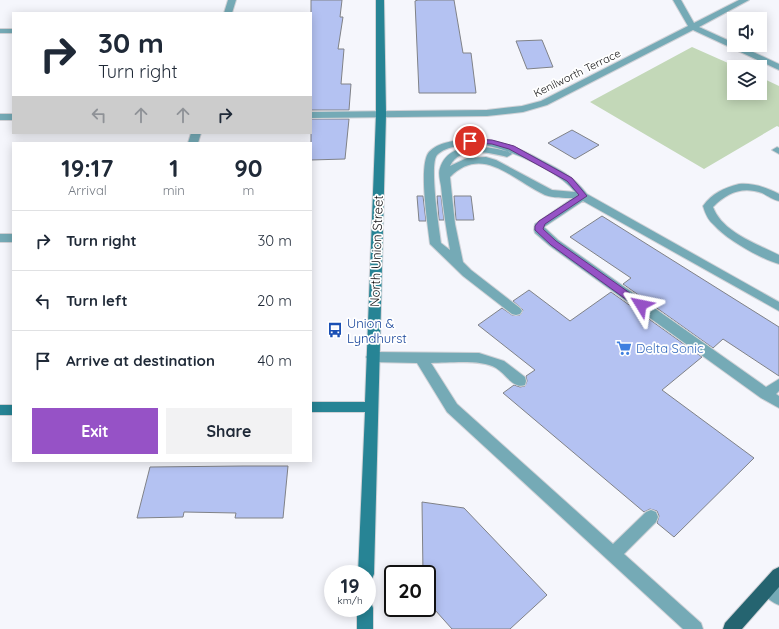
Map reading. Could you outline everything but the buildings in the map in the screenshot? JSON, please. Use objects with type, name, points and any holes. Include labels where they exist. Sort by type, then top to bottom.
[{"type":"main road","points":[[731,629],[773,592],[779,575]]},
{"type":"street","points":[[228,12],[232,0]]},
{"type":"street","name":"North Union Street","points":[[366,565],[370,407],[381,114],[380,0]]},
{"type":"street","points":[[677,0],[693,27],[779,67]]},
{"type":"street","name":"Kenilworth Terrace","points":[[312,115],[487,113],[523,109],[544,103],[745,0]]},
{"type":"street","points":[[0,31],[12,31]]},
{"type":"street","points":[[0,117],[12,117]]},
{"type":"street","points":[[516,311],[467,273],[436,244],[429,170],[431,156],[436,151],[451,144],[462,142],[482,141],[502,144],[524,154],[569,180],[584,196]]},
{"type":"street","points":[[458,263],[450,224],[444,169],[446,161],[454,154],[468,150],[493,151],[511,155],[779,307]]},
{"type":"street","points":[[445,176],[452,168],[462,162],[484,159],[493,162],[550,193],[584,196]]},
{"type":"street","points":[[779,198],[764,190],[745,187],[724,192],[708,206],[708,214],[723,229],[779,260]]},
{"type":"street","points":[[584,196],[542,223],[539,226],[539,230],[554,243],[779,403]]},
{"type":"street","points":[[0,238],[12,238]]},
{"type":"street","points":[[372,357],[479,358],[500,364],[520,381]]},
{"type":"street","points":[[421,358],[452,408],[695,629]]},
{"type":"street","points":[[766,394],[779,384]]},
{"type":"street","points":[[312,407],[370,407]]},
{"type":"street","points":[[0,410],[12,410]]},
{"type":"street","points":[[613,554],[650,517]]},
{"type":"street","points":[[364,629],[365,617]]},
{"type":"green space","points":[[692,47],[727,63],[727,100],[767,100],[767,80],[779,86],[779,127],[777,126],[704,169],[590,102]]},
{"type":"place","name":"Union & Lyndhurst","points":[[335,330]]},
{"type":"place","name":"Delta Sonic","points":[[624,348]]},
{"type":"route","points":[[470,141],[502,144],[533,159],[569,180],[584,196],[542,223],[539,226],[539,230],[554,243],[641,305]]}]
